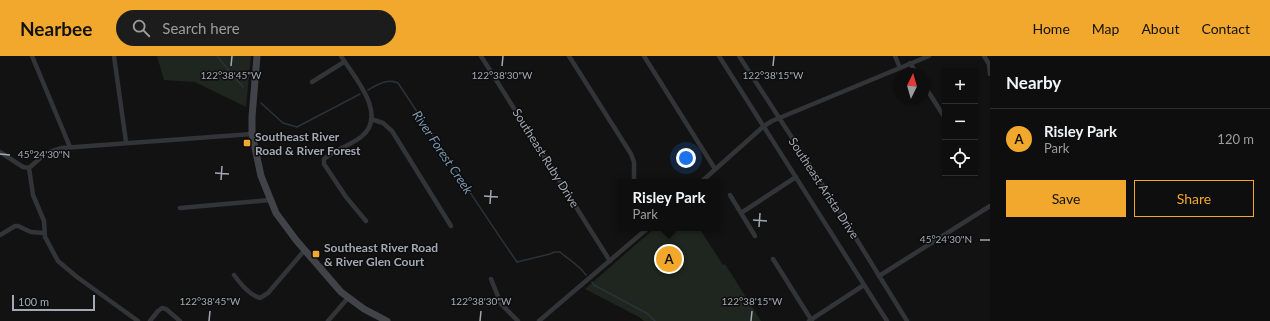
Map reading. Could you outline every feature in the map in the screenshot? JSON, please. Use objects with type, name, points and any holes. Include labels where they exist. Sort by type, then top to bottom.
[{"type":"street","points":[[32,56],[70,147]]},
{"type":"street","points":[[114,56],[126,142]]},
{"type":"street","points":[[257,56],[252,134],[260,170],[270,200],[281,221],[304,251],[334,285],[348,298],[364,309],[387,321]]},
{"type":"street","points":[[341,56],[369,101],[372,111],[371,119],[367,130],[360,137],[324,159],[324,164],[326,170],[366,221]]},
{"type":"street","name":"Southeast Ruby Drive","points":[[481,56],[610,261]]},
{"type":"street","points":[[570,56],[631,154],[634,162],[634,179]]},
{"type":"street","points":[[644,56],[715,169]]},
{"type":"street","name":"Southeast Arista Drive","points":[[719,56],[887,321]]},
{"type":"street","name":"Southeast Arista Drive","points":[[739,56],[907,321]]},
{"type":"street","points":[[895,56],[900,68],[929,56]]},
{"type":"street","points":[[984,56],[989,64],[990,74]]},
{"type":"street","points":[[312,82],[344,62]]},
{"type":"street","points":[[910,63],[913,68]]},
{"type":"street","points":[[704,179],[764,126],[779,118],[894,70]]},
{"type":"street","points":[[930,94],[942,113]]},
{"type":"street","points":[[371,119],[383,123],[392,131],[451,226]]},
{"type":"street","points":[[29,168],[51,150],[70,147],[252,134]]},
{"type":"street","points":[[0,152],[23,167],[29,168]]},
{"type":"street","points":[[29,168],[33,195],[44,221],[44,233],[58,261],[77,277],[138,321]]},
{"type":"street","points":[[742,213],[796,176]]},
{"type":"street","points":[[730,195],[755,236]]},
{"type":"street","points":[[180,208],[270,200]]},
{"type":"street","points":[[879,276],[990,206]]},
{"type":"street","points":[[0,235],[15,226],[31,232],[44,233]]},
{"type":"street","points":[[539,321],[645,231]]},
{"type":"street","points":[[234,275],[254,297],[260,298],[268,293],[304,251]]},
{"type":"street","points":[[773,259],[811,321],[864,285]]},
{"type":"street","points":[[491,279],[501,304],[518,321]]},
{"type":"street","points":[[328,321],[348,298]]},
{"type":"street","points":[[150,321],[162,308],[166,309],[180,321]]},
{"type":"shaded area","points":[[157,56],[251,56],[246,107],[195,82],[164,80]]},
{"type":"shaded area","points":[[652,231],[701,231],[723,265],[725,264],[761,321],[644,321],[585,289]]},
{"type":"waterway","name":"River Forest Creek","points":[[217,56],[243,87]]},
{"type":"waterway","name":"River Forest Creek","points":[[368,90],[379,84],[390,81],[398,83],[517,262],[554,252],[560,252],[577,265],[586,275]]},
{"type":"waterway","name":"River Forest Creek","points":[[261,103],[283,123],[297,127],[360,94]]},
{"type":"waterway","name":"River Forest Creek","points":[[592,282],[594,285],[648,314],[655,321]]},
{"type":"place","name":"Southeast River Road & River Forest","points":[[247,143]]},
{"type":"place","name":"Southeast River Road & River Glen Court","points":[[316,254]]},
{"type":"place","name":"Risley Park","points":[[669,259]]}]
